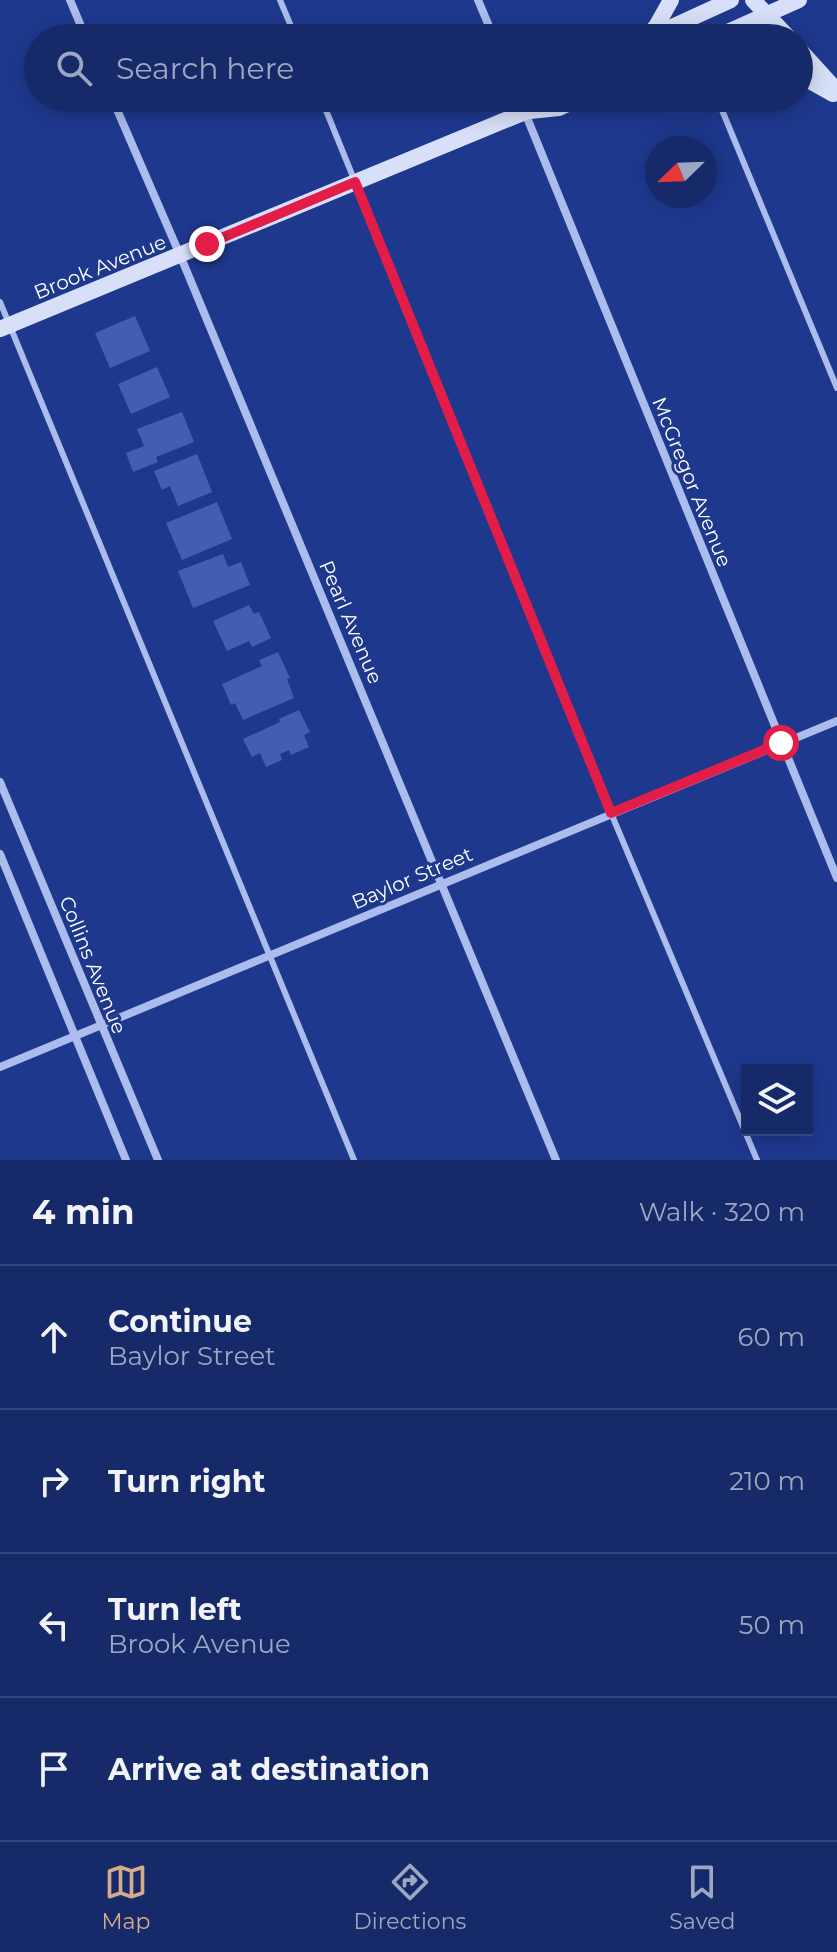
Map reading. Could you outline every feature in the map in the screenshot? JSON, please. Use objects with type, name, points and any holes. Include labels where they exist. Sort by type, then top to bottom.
[{"type":"street","points":[[70,0],[80,24]]},
{"type":"street","points":[[478,0],[488,24]]},
{"type":"street","points":[[658,24],[671,0]]},
{"type":"street","points":[[678,24],[731,0]]},
{"type":"street","points":[[753,0],[776,24]]},
{"type":"street","points":[[745,24],[799,0]]},
{"type":"street","points":[[813,65],[837,93]]},
{"type":"street","points":[[813,82],[837,93]]},
{"type":"street","name":"Pearl Avenue","points":[[118,112],[556,1160]]},
{"type":"street","name":"Brook Avenue","points":[[5,327],[355,182],[507,112]]},
{"type":"street","name":"McGregor Avenue","points":[[525,112],[837,878]]},
{"type":"street","name":"Baylor Street","points":[[0,1067],[837,721]]},
{"type":"street","name":"Collins Avenue","points":[[0,782],[158,1160]]},
{"type":"street","points":[[0,854],[126,1160]]},
{"type":"lane","points":[[280,0],[290,24]]},
{"type":"lane","points":[[327,112],[611,813],[757,1160]]},
{"type":"lane","points":[[723,112],[837,388]]},
{"type":"lane","points":[[0,302],[5,327],[354,1160]]},
{"type":"building","points":[[135,316],[150,351],[110,368],[95,333]]},
{"type":"building","points":[[157,367],[170,397],[131,414],[118,384]]},
{"type":"building","points":[[182,412],[194,442],[156,457],[158,462],[133,472],[126,453],[144,446],[137,429]]},
{"type":"building","points":[[197,454],[212,492],[178,506],[170,486],[162,490],[154,471]]},
{"type":"building","points":[[217,502],[232,539],[182,560],[166,523]]},
{"type":"building","points":[[223,554],[228,567],[241,562],[250,585],[193,608],[178,571]]},
{"type":"building","points":[[249,605],[254,614],[259,612],[271,638],[252,647],[249,641],[227,651],[213,621]]},
{"type":"building","points":[[278,652],[290,678],[287,679],[294,698],[243,720],[235,703],[231,705],[222,684],[262,666],[259,660]]},
{"type":"building","points":[[299,710],[310,732],[304,735],[309,747],[291,755],[289,750],[280,754],[282,760],[266,767],[260,753],[252,757],[243,739]]},
{"type":"route","points":[[207,244],[355,182],[611,813],[781,743]]}]
